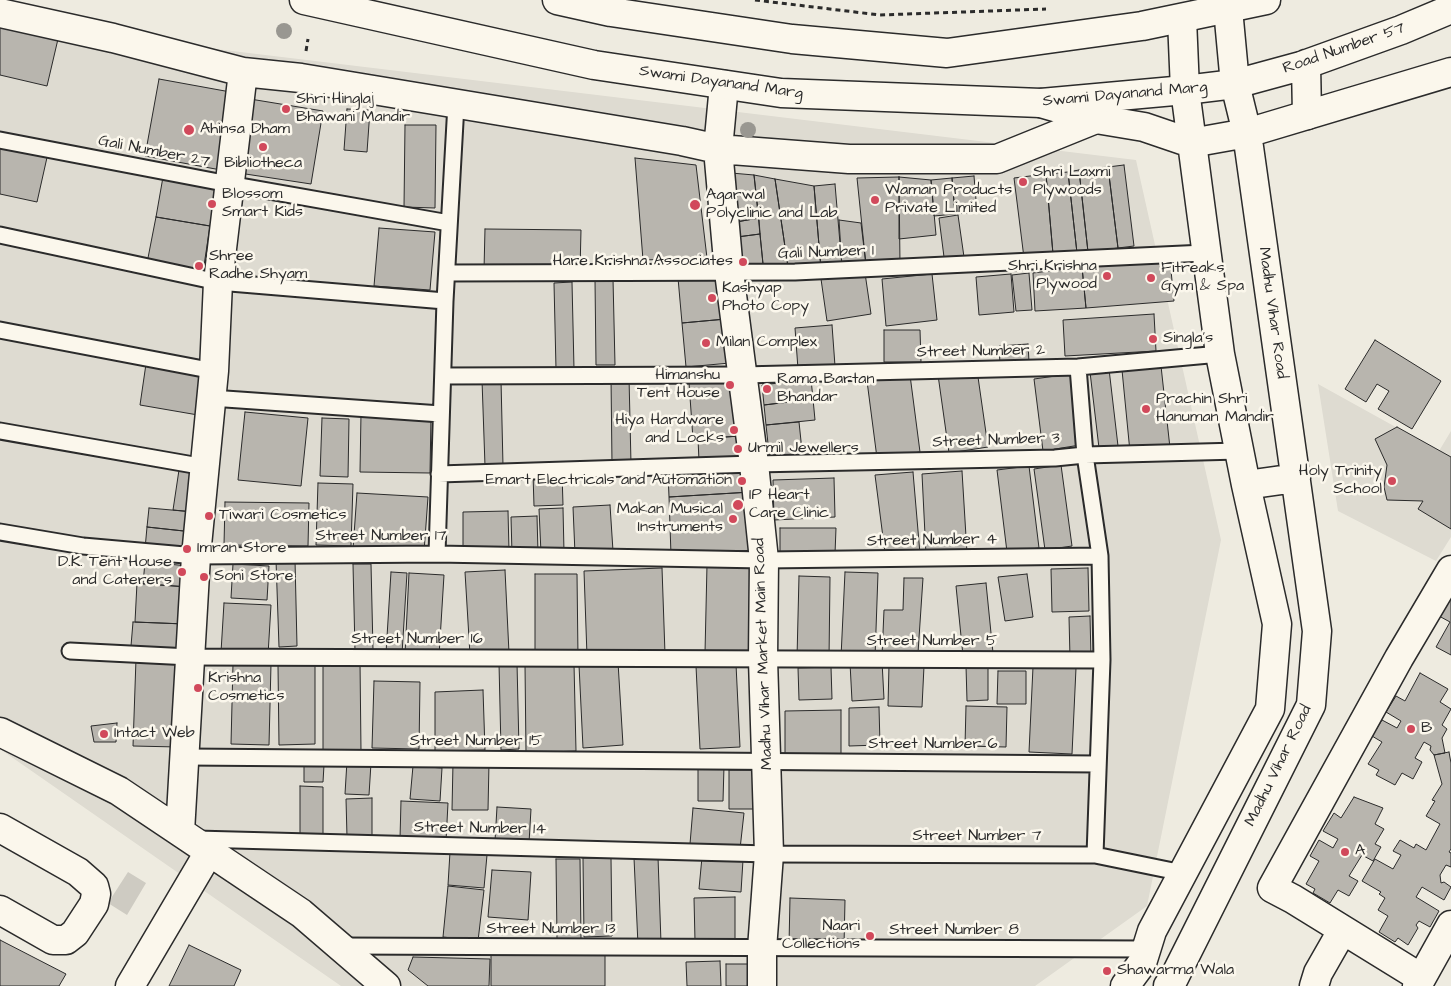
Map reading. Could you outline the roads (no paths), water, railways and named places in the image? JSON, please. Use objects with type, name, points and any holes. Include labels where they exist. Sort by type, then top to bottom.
[{"type":"street","name":"Swami Dayanand Marg","points":[[304,0],[594,65],[781,94],[1042,103],[1235,84]]},
{"type":"street","points":[[557,0],[610,12],[792,39],[947,52],[1142,26],[1266,0]]},
{"type":"street","name":"Madhu Vihar Road","points":[[1175,984],[1190,945],[1311,705],[1317,631],[1247,134],[1235,84],[1228,9]]},
{"type":"street","name":"Road Number 57","points":[[1235,84],[1306,64],[1401,30],[1451,9]]},
{"type":"street","points":[[0,13],[113,38],[243,72],[302,78],[682,141],[718,149],[849,159],[997,159],[1096,119]]},
{"type":"street","name":"Madhu Vihar Road","points":[[1125,986],[1147,948],[1182,873],[1270,709],[1277,624],[1246,486],[1220,354],[1191,143],[1185,90],[1182,19]]},
{"type":"street","points":[[1306,64],[1308,115]]},
{"type":"street","points":[[130,986],[193,841],[184,757],[196,556],[213,384],[218,282],[243,72]]},
{"type":"street","points":[[1042,103],[1096,119],[1144,127],[1191,143],[1247,134],[1451,72]]},
{"type":"street","name":"Madhu Vihar Market Main Road","points":[[724,85],[718,149],[729,272],[754,464],[764,560],[763,659],[769,854],[762,948],[762,986]]},
{"type":"street","points":[[1246,486],[1296,478]]},
{"type":"street","points":[[1451,570],[1399,658],[1272,888],[1293,899],[1419,982],[1451,925]]},
{"type":"street","points":[[0,732],[119,790],[301,913],[386,986]]},
{"type":"street","points":[[0,910],[53,940],[66,940],[75,933],[94,904],[96,894],[94,886],[78,872],[1,832]]},
{"type":"street","points":[[1314,986],[1318,973],[1342,931]]},
{"type":"street","points":[[1147,948],[1190,945]]},
{"type":"street","points":[[1147,948],[1175,984]]},
{"type":"lane","points":[[437,554],[445,301],[456,104]]},
{"type":"lane","name":"Gali Number 27","points":[[0,140],[229,184],[449,223]]},
{"type":"lane","points":[[0,235],[218,282],[445,301]]},
{"type":"lane","name":"Gali Number 1","points":[[447,273],[794,272],[1205,253]]},
{"type":"lane","points":[[0,330],[213,384],[441,414]]},
{"type":"lane","name":"Street Number 2","points":[[443,376],[742,375],[1078,367],[1220,354]]},
{"type":"lane","points":[[1078,367],[1085,455],[1100,556],[1102,660],[1095,856]]},
{"type":"lane","points":[[0,431],[205,467]]},
{"type":"lane","name":"Street Number 3","points":[[439,474],[754,464],[1055,458],[1085,455],[1239,451]]},
{"type":"lane","name":"Street Number 17","points":[[0,532],[83,546],[196,556],[437,554],[764,560]]},
{"type":"lane","name":"Street Number 4","points":[[764,560],[1100,556]]},
{"type":"lane","name":"Street Number 16","points":[[70,651],[190,657],[763,659]]},
{"type":"lane","name":"Street Number 5","points":[[763,659],[1102,660]]},
{"type":"lane","name":"Street Number 15","points":[[184,757],[767,761]]},
{"type":"lane","name":"Street Number 6","points":[[767,761],[1098,764]]},
{"type":"lane","name":"Street Number 14","points":[[193,841],[769,854]]},
{"type":"lane","name":"Street Number 7","points":[[769,854],[1095,856],[1182,873]]},
{"type":"lane","name":"Street Number 13","points":[[339,946],[762,948]]},
{"type":"lane","name":"Street Number 8","points":[[762,948],[1147,948]]},
{"type":"place","name":"Shri Hinglaj Bhawani Mandir","points":[[286,109]]},
{"type":"place","name":"Ahinsa Dham","points":[[189,130]]},
{"type":"place","name":"Bibliotheca","points":[[263,147]]},
{"type":"place","name":"Shri Laxmi Plywoods","points":[[1023,182]]},
{"type":"place","name":"Waman Products Private Limited","points":[[875,200]]},
{"type":"place","name":"Blossom Smart Kids","points":[[212,204]]},
{"type":"place","name":"Agarwal Polyclinic and Lab","points":[[695,205]]},
{"type":"place","name":"Hare Krishna Associates","points":[[743,262]]},
{"type":"place","name":"Shree Radhe Shyam","points":[[199,266]]},
{"type":"place","name":"Shri Krishna Plywood","points":[[1107,276]]},
{"type":"place","name":"Fitreaks Gym & Spa","points":[[1151,278]]},
{"type":"place","name":"Kashyap Photo Copy","points":[[712,298]]},
{"type":"place","name":"Singla's","points":[[1153,339]]},
{"type":"place","name":"Milan Complex","points":[[706,343]]},
{"type":"place","name":"Himanshu Tent House","points":[[730,385]]},
{"type":"place","name":"Rama Bartan Bhandar","points":[[767,389]]},
{"type":"place","name":"Prachin Shri Hanuman Mandir","points":[[1146,409]]},
{"type":"place","name":"Hiya Hardware and Locks","points":[[734,430]]},
{"type":"place","name":"Urmil Jewellers","points":[[738,449]]},
{"type":"place","name":"Emart Electricals and Automation","points":[[742,481]]},
{"type":"place","name":"Holy Trinity School","points":[[1392,481]]},
{"type":"place","name":"IP Heart Care Clinic","points":[[738,505]]},
{"type":"place","name":"Tiwari Cosmetics","points":[[209,516]]},
{"type":"place","name":"Makan Musical Instruments","points":[[733,519]]},
{"type":"place","name":"Imran Store","points":[[187,549]]},
{"type":"place","name":"D.K. Tent House and Caterers","points":[[182,572]]},
{"type":"place","name":"Soni Store","points":[[204,577]]},
{"type":"place","name":"Krishna Cosmetics","points":[[198,688]]},
{"type":"place","name":"B","points":[[1411,729]]},
{"type":"place","name":"Intact Web","points":[[104,734]]},
{"type":"place","name":"A","points":[[1345,852]]},
{"type":"place","name":"Naari Collections","points":[[870,936]]},
{"type":"place","name":"Shawarma Wala","points":[[1107,971]]}]
